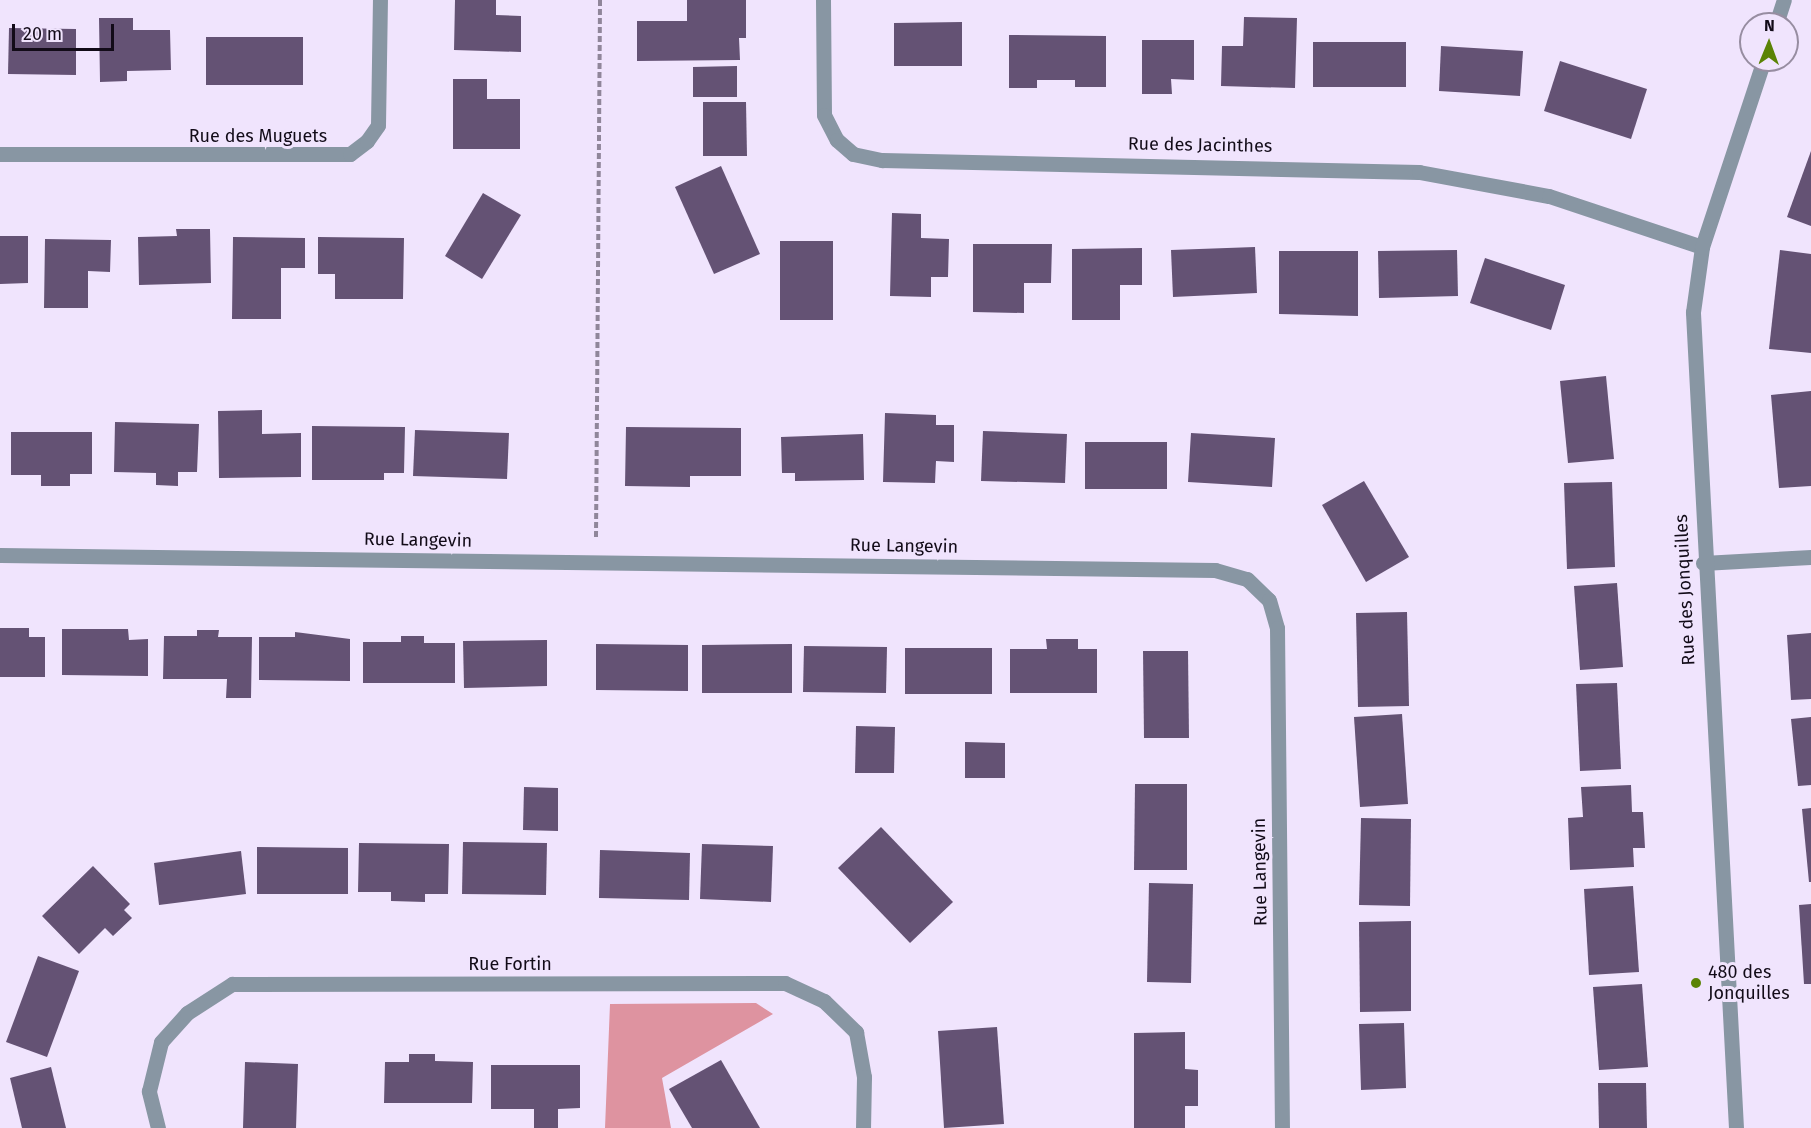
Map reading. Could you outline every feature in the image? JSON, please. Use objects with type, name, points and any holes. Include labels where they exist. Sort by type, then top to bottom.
[{"type":"street","name":"Rue des Muguets","points":[[0,154],[350,154],[367,141],[378,124],[380,0]]},
{"type":"street","name":"Rue des Jacinthes","points":[[823,0],[824,115],[837,141],[853,154],[882,160],[1419,172],[1549,196],[1702,247]]},
{"type":"street","name":"Rue des Jonquilles","points":[[1736,1128],[1703,563],[1693,312],[1702,247],[1760,72]]},
{"type":"street","name":"Rue Langevin","points":[[0,555],[1215,570],[1247,579],[1269,600],[1276,628],[1282,1128]]},
{"type":"street","points":[[1703,563],[1811,557]]},
{"type":"street","name":"Rue Fortin","points":[[158,1128],[149,1091],[161,1042],[188,1013],[232,984],[785,983],[824,1000],[855,1032],[864,1077],[862,1128]]},
{"type":"path","points":[[596,562],[600,0]]},
{"type":"shaded area","points":[[756,1003],[773,1014],[662,1078],[671,1128],[605,1128],[610,1004]]},
{"type":"building","points":[[455,0],[496,0],[496,15],[521,16],[521,52],[454,50]]},
{"type":"building","points":[[687,0],[746,0],[746,38],[739,38],[740,60],[637,61],[637,21],[687,21]]},
{"type":"building","points":[[1244,17],[1297,18],[1295,88],[1221,86],[1222,46],[1243,46]]},
{"type":"building","points":[[99,18],[133,18],[133,30],[170,30],[171,70],[127,71],[127,81],[100,82]]},
{"type":"building","points":[[962,22],[962,66],[894,66],[894,23]]},
{"type":"building","points":[[9,28],[76,29],[76,75],[8,74]]},
{"type":"building","points":[[1009,35],[1106,36],[1106,87],[1075,87],[1075,80],[1037,80],[1037,88],[1009,88]]},
{"type":"building","points":[[206,37],[303,37],[303,85],[206,85]]},
{"type":"building","points":[[1142,40],[1194,40],[1194,80],[1171,79],[1172,94],[1142,94]]},
{"type":"building","points":[[1313,42],[1406,42],[1406,87],[1313,87]]},
{"type":"building","points":[[1441,46],[1523,51],[1520,96],[1439,91]]},
{"type":"building","points":[[1560,61],[1647,89],[1631,139],[1544,111]]},
{"type":"building","points":[[737,66],[737,97],[693,97],[693,67]]},
{"type":"building","points":[[453,79],[487,79],[487,99],[520,99],[520,149],[453,149]]},
{"type":"building","points":[[703,102],[746,102],[747,156],[703,156]]},
{"type":"building","points":[[1811,151],[1811,226],[1787,217]]},
{"type":"building","points":[[721,166],[760,254],[714,274],[675,187]]},
{"type":"building","points":[[483,193],[521,215],[482,279],[445,256]]},
{"type":"building","points":[[892,213],[921,214],[921,238],[949,239],[948,277],[931,277],[931,297],[890,296]]},
{"type":"building","points":[[176,229],[210,229],[211,283],[139,285],[138,237],[177,236]]},
{"type":"building","points":[[0,236],[28,236],[28,283],[0,284]]},
{"type":"building","points":[[233,237],[305,238],[305,268],[281,268],[281,319],[232,319]]},
{"type":"building","points":[[318,237],[404,238],[403,299],[335,299],[335,274],[318,274]]},
{"type":"building","points":[[45,239],[111,240],[110,272],[88,271],[88,308],[44,308]]},
{"type":"building","points":[[780,241],[833,241],[833,320],[780,320]]},
{"type":"building","points":[[973,244],[1052,244],[1051,283],[1024,283],[1024,313],[973,312]]},
{"type":"building","points":[[1255,247],[1257,293],[1173,297],[1171,250]]},
{"type":"building","points":[[1142,248],[1142,285],[1120,285],[1120,320],[1072,320],[1072,249]]},
{"type":"building","points":[[1457,250],[1458,296],[1379,298],[1378,251]]},
{"type":"building","points":[[1780,250],[1811,254],[1811,353],[1769,349]]},
{"type":"building","points":[[1279,251],[1358,251],[1358,316],[1279,314]]},
{"type":"building","points":[[1485,258],[1565,285],[1551,330],[1470,303]]},
{"type":"building","points":[[1606,376],[1614,459],[1568,463],[1560,381]]},
{"type":"building","points":[[1811,391],[1811,486],[1779,488],[1771,395]]},
{"type":"building","points":[[262,410],[262,434],[301,433],[301,477],[219,478],[218,411]]},
{"type":"building","points":[[885,413],[936,415],[936,425],[954,425],[954,462],[936,461],[935,483],[883,482]]},
{"type":"building","points":[[115,422],[199,424],[197,472],[178,472],[178,486],[156,485],[156,473],[114,472]]},
{"type":"building","points":[[312,426],[405,427],[404,473],[384,473],[384,480],[312,480]]},
{"type":"building","points":[[626,427],[741,428],[741,476],[690,476],[690,487],[625,486]]},
{"type":"building","points":[[415,430],[509,433],[507,479],[413,476]]},
{"type":"building","points":[[983,431],[1067,434],[1065,483],[981,481]]},
{"type":"building","points":[[11,432],[92,432],[92,474],[70,474],[70,486],[41,486],[41,475],[11,475]]},
{"type":"building","points":[[1191,433],[1275,438],[1272,487],[1188,482]]},
{"type":"building","points":[[863,434],[864,480],[795,481],[795,473],[782,473],[781,437]]},
{"type":"building","points":[[1085,442],[1167,442],[1167,489],[1085,489]]},
{"type":"building","points":[[1364,481],[1409,557],[1366,582],[1322,505]]},
{"type":"building","points":[[1612,482],[1615,567],[1567,569],[1564,483]]},
{"type":"building","points":[[1617,583],[1623,667],[1580,670],[1574,586]]},
{"type":"building","points":[[1407,612],[1409,706],[1358,707],[1356,613]]},
{"type":"building","points":[[0,628],[29,628],[29,637],[45,637],[45,677],[0,677]]},
{"type":"building","points":[[62,629],[128,629],[129,640],[148,639],[148,676],[62,675]]},
{"type":"building","points":[[197,630],[219,630],[218,637],[252,637],[251,698],[226,698],[227,679],[163,679],[164,636],[197,636]]},
{"type":"building","points":[[295,632],[350,639],[350,681],[259,680],[259,637],[295,637]]},
{"type":"building","points":[[1811,633],[1811,699],[1791,700],[1787,635]]},
{"type":"building","points":[[401,636],[424,636],[424,643],[455,643],[455,683],[363,683],[363,642],[401,642]]},
{"type":"building","points":[[1046,639],[1078,639],[1078,649],[1097,649],[1097,693],[1010,693],[1010,649],[1047,649]]},
{"type":"building","points":[[547,640],[547,686],[464,688],[463,641]]},
{"type":"building","points":[[596,644],[688,645],[688,691],[596,690]]},
{"type":"building","points":[[792,644],[792,693],[702,693],[702,645]]},
{"type":"building","points":[[804,646],[887,647],[886,693],[803,692]]},
{"type":"building","points":[[905,648],[992,648],[992,694],[905,694]]},
{"type":"building","points":[[1143,651],[1188,651],[1189,738],[1144,738]]},
{"type":"building","points":[[1617,683],[1621,769],[1580,771],[1576,684]]},
{"type":"building","points":[[1402,714],[1408,804],[1360,807],[1354,717]]},
{"type":"building","points":[[1811,717],[1811,785],[1798,786],[1791,719]]},
{"type":"building","points":[[856,726],[895,727],[894,773],[855,773]]},
{"type":"building","points":[[965,742],[1005,743],[1005,778],[965,778]]},
{"type":"building","points":[[1135,784],[1187,784],[1187,870],[1134,870]]},
{"type":"building","points":[[1631,785],[1632,812],[1643,812],[1645,848],[1633,848],[1634,867],[1570,870],[1568,818],[1583,817],[1581,787]]},
{"type":"building","points":[[524,787],[558,788],[558,831],[523,830]]},
{"type":"building","points":[[1811,808],[1811,882],[1809,882],[1802,809]]},
{"type":"building","points":[[1361,818],[1411,819],[1410,906],[1359,905]]},
{"type":"building","points":[[881,827],[953,902],[910,943],[838,868]]},
{"type":"building","points":[[463,842],[547,843],[546,895],[462,894]]},
{"type":"building","points":[[359,843],[449,844],[448,894],[425,894],[425,902],[391,901],[391,892],[358,892]]},
{"type":"building","points":[[702,844],[773,846],[771,902],[700,899]]},
{"type":"building","points":[[257,847],[348,848],[348,894],[257,894]]},
{"type":"building","points":[[600,850],[690,853],[689,900],[599,898]]},
{"type":"building","points":[[241,851],[246,894],[159,905],[154,863]]},
{"type":"building","points":[[93,866],[130,904],[124,910],[132,918],[113,936],[105,928],[79,954],[42,916]]},
{"type":"building","points":[[1149,883],[1193,884],[1191,983],[1147,982]]},
{"type":"building","points":[[1633,886],[1639,972],[1589,975],[1584,889]]},
{"type":"building","points":[[1811,904],[1811,984],[1804,984],[1799,905]]},
{"type":"building","points":[[1411,921],[1411,1011],[1360,1012],[1359,922]]},
{"type":"building","points":[[38,956],[79,971],[47,1057],[6,1042]]},
{"type":"building","points":[[1642,984],[1648,1067],[1599,1070],[1593,987]]},
{"type":"building","points":[[1404,1023],[1406,1088],[1361,1090],[1359,1024]]},
{"type":"building","points":[[997,1027],[1004,1124],[944,1128],[938,1031]]},
{"type":"building","points":[[1185,1032],[1185,1069],[1198,1070],[1198,1106],[1185,1106],[1185,1128],[1134,1128],[1134,1033]]},
{"type":"building","points":[[409,1054],[435,1054],[435,1061],[473,1062],[472,1103],[384,1103],[385,1062],[409,1062]]},
{"type":"building","points":[[721,1060],[760,1128],[692,1128],[669,1089]]},
{"type":"building","points":[[245,1062],[298,1064],[296,1128],[243,1128]]},
{"type":"building","points":[[491,1065],[580,1065],[580,1108],[558,1109],[558,1128],[534,1128],[534,1109],[491,1109]]},
{"type":"building","points":[[51,1067],[66,1128],[22,1128],[10,1078]]},
{"type":"building","points":[[1598,1083],[1646,1083],[1647,1128],[1599,1128]]},
{"type":"place","name":"480 des Jonquilles","points":[[1696,983]]}]
